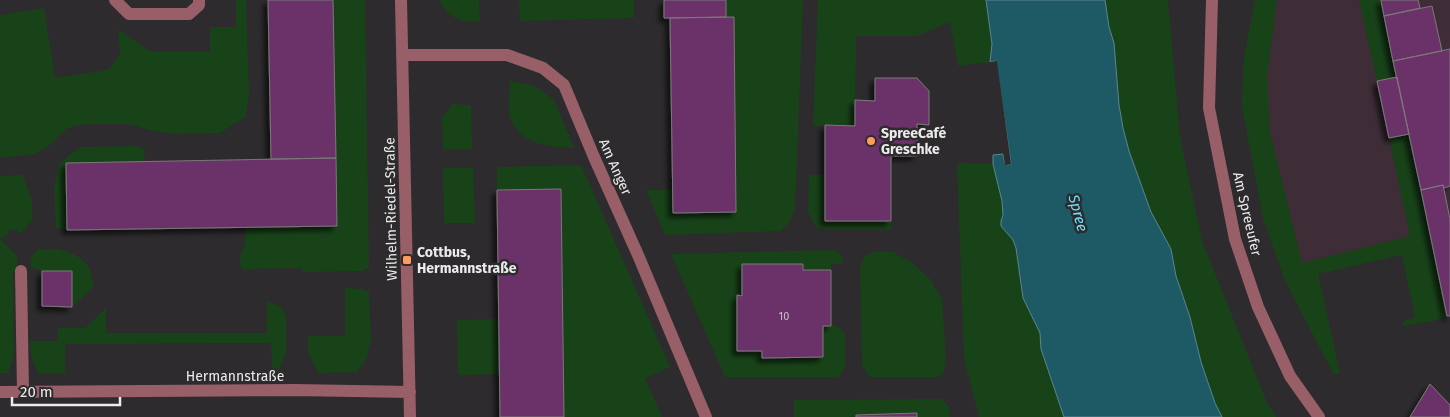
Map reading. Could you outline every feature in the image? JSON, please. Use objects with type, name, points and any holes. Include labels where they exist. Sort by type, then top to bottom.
[{"type":"street","points":[[115,0],[129,14],[189,14],[199,5],[198,0]]},
{"type":"street","name":"Wilhelm-Riedel-Straße","points":[[401,0],[410,417]]},
{"type":"street","name":"Am Spreeufer","points":[[1212,0],[1209,108],[1235,239],[1258,306],[1290,376],[1319,417]]},
{"type":"street","name":"Am Anger","points":[[402,55],[507,55],[543,68],[564,85],[706,417]]},
{"type":"street","points":[[21,271],[23,392]]},
{"type":"street","name":"Hermannstraße","points":[[0,392],[295,390],[410,392]]},
{"type":"shaded area","points":[[1255,0],[1450,0],[1450,316],[1447,317],[1431,244],[1285,281],[1263,218],[1242,106],[1244,58]]},
{"type":"green space","points":[[236,0],[246,0],[249,94],[246,116],[220,133],[176,134],[153,131],[129,124],[85,124],[67,128],[51,144],[35,154],[0,158],[0,15],[44,8],[55,78],[108,70],[120,54],[118,29],[151,52],[210,52],[210,27],[236,27]]},
{"type":"green space","points":[[333,0],[365,0],[369,267],[363,271],[304,272],[300,268],[242,269],[239,261],[245,242],[246,227],[337,226]]},
{"type":"green space","points":[[440,0],[479,0],[480,22],[456,18],[447,11]]},
{"type":"green space","points":[[519,0],[634,0],[634,18],[520,21]]},
{"type":"green space","points":[[726,0],[803,0],[795,209],[789,223],[780,231],[665,235],[646,190],[673,190],[673,213],[736,212],[734,18],[726,17]]},
{"type":"green space","points":[[818,0],[986,0],[992,44],[990,62],[958,66],[950,22],[916,36],[856,36],[855,126],[813,126]]},
{"type":"green space","points":[[1105,0],[1168,0],[1180,137],[1202,241],[1268,405],[1277,417],[1222,417],[1215,403],[1176,276],[1171,249],[1151,212],[1129,151],[1119,105],[1114,43],[1109,27]]},
{"type":"green space","points":[[1255,0],[1277,0],[1267,77],[1270,132],[1302,263],[1410,236],[1389,138],[1409,134],[1447,316],[1433,321],[1403,326],[1402,322],[1415,317],[1402,255],[1318,274],[1340,373],[1334,375],[1285,281],[1263,218],[1242,106],[1244,58]]},
{"type":"green space","points":[[1359,0],[1381,0],[1397,77],[1377,81]]},
{"type":"green space","points":[[510,81],[535,86],[554,100],[574,148],[555,147],[537,143],[522,135],[510,116]]},
{"type":"green space","points":[[453,104],[471,105],[472,150],[443,149],[442,117]]},
{"type":"green space","points":[[137,146],[144,149],[145,162],[66,163],[67,230],[56,228],[54,186],[59,164],[80,147]]},
{"type":"green space","points":[[957,163],[993,164],[1003,200],[1001,221],[1004,230],[1013,240],[1016,248],[1023,298],[1040,333],[1041,349],[1064,417],[979,417],[964,359]]},
{"type":"green space","points":[[581,165],[670,367],[645,378],[662,417],[564,417],[560,189],[497,190],[497,167]]},
{"type":"green space","points":[[443,168],[473,168],[475,223],[444,223]]},
{"type":"green space","points":[[23,175],[32,201],[32,221],[21,233],[10,229],[6,236],[0,239],[0,176]]},
{"type":"green space","points":[[809,175],[825,175],[825,221],[891,221],[891,230],[827,230],[816,227],[808,212]]},
{"type":"green space","points":[[0,239],[17,256],[17,271],[13,272],[14,356],[8,373],[0,373]]},
{"type":"green space","points":[[59,249],[73,254],[84,261],[92,278],[93,287],[72,307],[72,272],[42,271],[31,267],[30,259],[37,250]]},
{"type":"green space","points":[[835,250],[842,256],[843,264],[831,264],[831,270],[803,270],[802,264],[742,265],[742,296],[737,296],[737,350],[762,351],[763,358],[823,357],[823,326],[837,326],[845,334],[845,368],[838,377],[725,377],[671,254]]},
{"type":"green space","points":[[876,251],[892,252],[910,261],[930,279],[942,299],[946,359],[943,374],[936,377],[870,377],[862,365],[860,267],[865,256]]},
{"type":"green space","points":[[345,288],[362,289],[369,292],[371,342],[366,360],[357,372],[318,373],[308,352],[308,336],[345,336]]},
{"type":"green space","points":[[267,301],[280,306],[286,316],[286,352],[278,372],[272,373],[271,343],[65,344],[65,374],[38,373],[31,356],[30,341],[57,341],[58,328],[85,328],[106,308],[106,333],[267,333]]},
{"type":"green space","points":[[499,319],[500,374],[458,375],[457,320]]},
{"type":"green space","points":[[942,399],[949,407],[950,417],[917,417],[916,413],[857,415],[856,417],[794,417],[794,400]]},
{"type":"water","name":"Spree","points":[[986,0],[1105,0],[1109,27],[1114,43],[1119,105],[1129,151],[1151,212],[1171,249],[1176,276],[1190,317],[1201,362],[1215,403],[1222,417],[1064,417],[1041,349],[1040,333],[1023,298],[1016,248],[1013,240],[1001,226],[1003,215],[1002,201],[993,164],[993,155],[1003,154],[1005,164],[1011,164],[996,61],[990,62],[992,44]]},
{"type":"pier","points":[[997,61],[1011,164],[1005,165],[1003,151],[1008,162],[995,64],[990,62]]},
{"type":"building","points":[[268,0],[333,0],[336,158],[271,159]]},
{"type":"building","points":[[664,0],[726,0],[726,17],[664,18]]},
{"type":"building","points":[[1381,0],[1418,0],[1420,8],[1384,16]]},
{"type":"building","points":[[1432,6],[1442,51],[1393,61],[1384,16]]},
{"type":"building","points":[[734,17],[736,212],[673,213],[670,18]]},
{"type":"building","points":[[1450,49],[1450,186],[1444,188],[1443,185],[1421,190],[1393,61]]},
{"type":"building","points":[[1397,77],[1409,134],[1389,138],[1377,81]]},
{"type":"building","name":"SpreeCafé Greschke","points":[[875,78],[917,78],[929,91],[929,125],[917,124],[917,156],[891,156],[891,221],[825,221],[825,125],[855,126],[855,100],[875,101]]},
{"type":"building","points":[[336,158],[337,226],[67,230],[66,163]]},
{"type":"building","points":[[1443,185],[1450,219],[1450,316],[1447,316],[1421,190]]},
{"type":"building","points":[[561,189],[564,417],[500,417],[497,190]]},
{"type":"building","points":[[742,264],[803,264],[803,270],[831,270],[831,326],[823,326],[823,357],[762,358],[762,351],[737,351],[737,295],[742,296]]},
{"type":"building","points":[[42,271],[72,271],[72,307],[42,306]]},
{"type":"building","points":[[1430,384],[1450,405],[1450,417],[1410,417]]},
{"type":"building","points":[[917,413],[917,417],[856,417],[856,415]]},
{"type":"place","name":"SpreeCafé Greschke","points":[[871,141]]},
{"type":"place","name":"Cottbus, Hermannstraße","points":[[407,260]]}]
